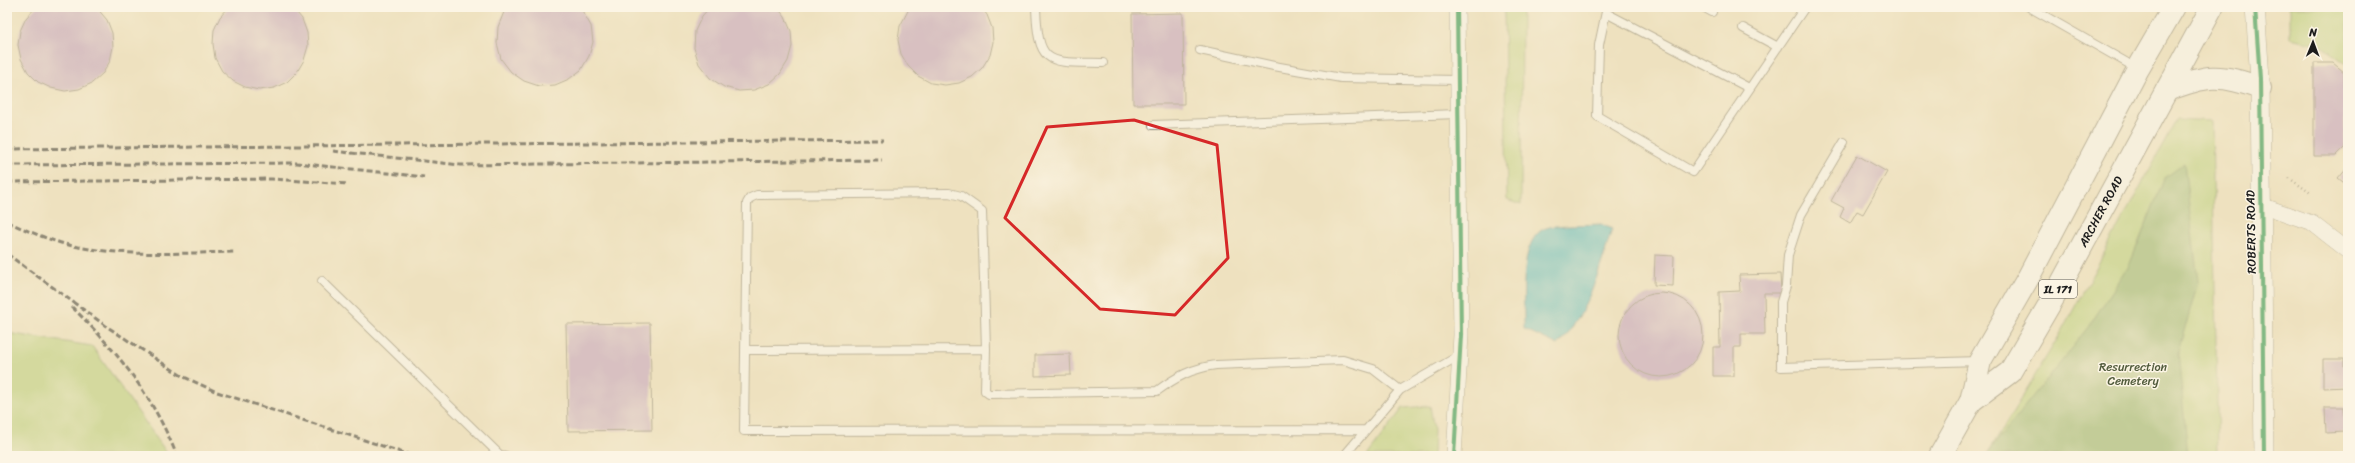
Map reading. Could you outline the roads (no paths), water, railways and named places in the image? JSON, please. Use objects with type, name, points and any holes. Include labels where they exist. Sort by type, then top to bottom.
[{"type":"main road","name":"ARCHER ROAD","points":[[1940,456],[1971,402],[1980,361],[2032,271],[2138,69],[2174,7]]},
{"type":"main road","name":"ARCHER ROAD","points":[[1971,402],[2010,372],[2059,288],[2126,162],[2212,7]]},
{"type":"main road","points":[[2167,90],[2197,78],[2219,76],[2260,88]]},
{"type":"street","points":[[1454,456],[1460,355],[1457,7]]},
{"type":"street","name":"ROBERTS ROAD","points":[[2255,7],[2260,88],[2264,456]]},
{"type":"street","points":[[2261,205],[2312,223],[2348,251]]},
{"type":"lane","points":[[1036,7],[1037,31],[1042,50],[1048,58],[1066,62],[1103,63]]},
{"type":"lane","points":[[1703,7],[1712,12]]},
{"type":"lane","points":[[1749,88],[1607,10],[1599,45],[1596,116],[1693,172],[1805,7]]},
{"type":"lane","points":[[2029,7],[2138,69]]},
{"type":"lane","points":[[1743,28],[1778,47]]},
{"type":"lane","points":[[1200,50],[1274,66],[1341,78],[1458,80]]},
{"type":"lane","points":[[1153,125],[1458,114]]},
{"type":"lane","points":[[1844,142],[1801,215],[1788,255],[1786,286],[1781,302],[1781,366],[1980,361]]},
{"type":"lane","points":[[1366,430],[744,431],[747,203],[750,198],[757,194],[942,193],[961,196],[982,211],[986,349],[985,391],[989,394],[1157,391],[1174,378],[1196,368],[1216,365],[1343,360],[1363,364],[1373,369],[1400,390]]},
{"type":"lane","points":[[322,281],[500,455],[506,456]]},
{"type":"lane","points":[[745,350],[986,349]]},
{"type":"lane","points":[[1344,456],[1400,390],[1460,355]]},
{"type":"water","points":[[1601,224],[1612,229],[1585,306],[1568,333],[1558,345],[1524,329],[1524,273],[1530,244],[1537,234],[1546,228],[1551,227]]},
{"type":"railway","points":[[7,149],[883,140]]},
{"type":"railway","points":[[333,151],[460,165],[882,160]]},
{"type":"railway","points":[[7,165],[297,163],[424,177]]},
{"type":"railway","points":[[7,182],[272,179],[348,184]]},
{"type":"railway","points":[[7,222],[40,236],[73,246],[114,252],[154,254],[235,252]]},
{"type":"railway","points":[[7,254],[106,326],[182,376],[217,392],[413,456]]},
{"type":"railway","points":[[72,307],[89,324],[133,376],[157,414],[177,456]]},
{"type":"park label","name":"Resurrection Cemetery","points":[[2133,374]]}]
